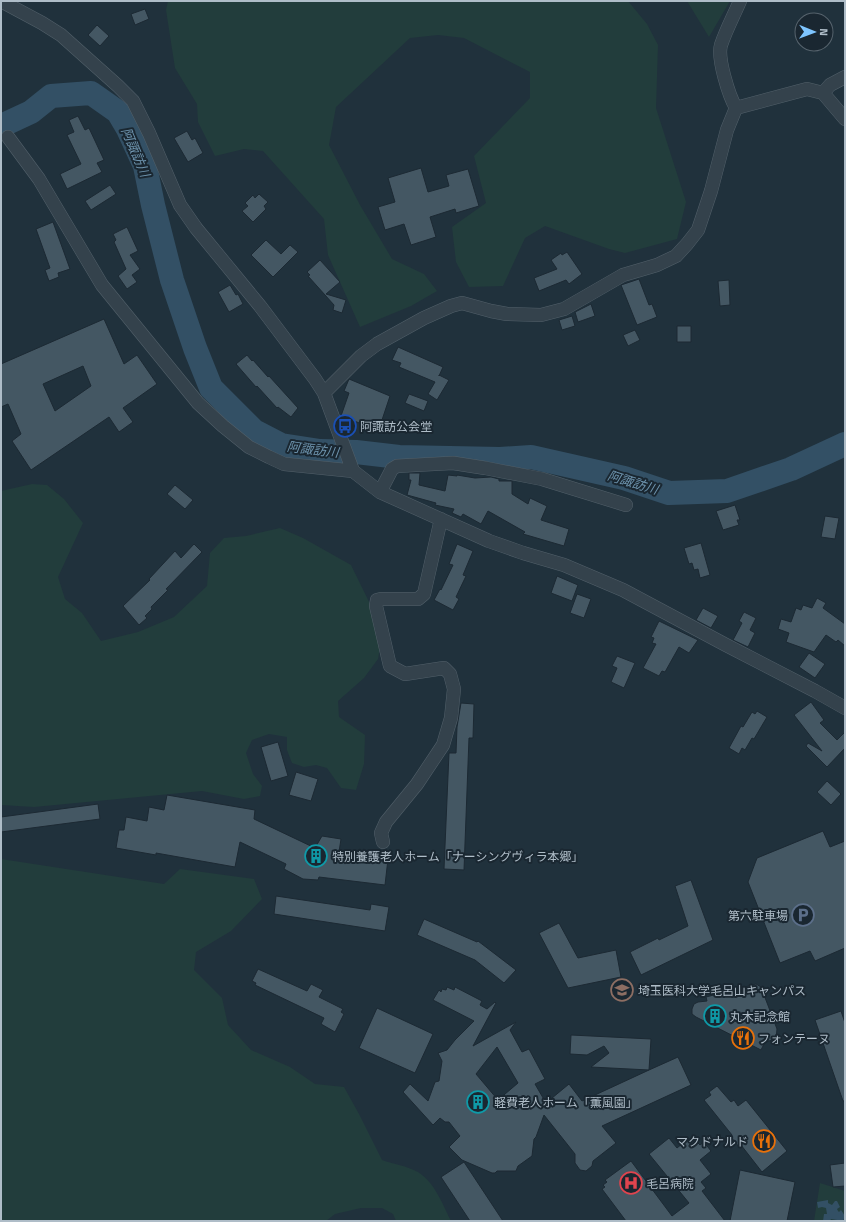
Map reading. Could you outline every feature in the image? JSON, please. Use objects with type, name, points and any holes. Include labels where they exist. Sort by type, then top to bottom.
[{"type":"street","points":[[1,1],[42,22],[61,35],[118,86],[133,102],[180,205],[196,228],[316,379],[324,393],[350,465],[380,492],[489,541],[564,565],[623,590],[726,645],[815,690],[845,708]]},
{"type":"street","points":[[736,108],[730,98],[722,62],[721,46],[740,1]]},
{"type":"street","points":[[823,93],[830,85],[845,77]]},
{"type":"street","points":[[736,108],[807,89],[823,93],[845,119]]},
{"type":"street","points":[[324,393],[361,356],[377,344],[424,318],[451,306],[462,303],[507,314],[541,315],[564,309],[623,275],[657,265],[676,256],[698,230],[711,191],[727,130],[736,108]]},
{"type":"street","points":[[8,137],[39,179],[102,285],[198,403],[249,447],[284,464],[350,465]]},
{"type":"street","points":[[380,492],[392,469],[397,466],[453,463],[542,479],[626,505]]},
{"type":"street","points":[[384,842],[381,833],[386,822],[417,784],[443,745],[451,718],[454,689],[450,674],[444,668],[405,674],[390,666],[376,606],[377,600],[418,599],[424,594],[441,519]]},
{"type":"green space","points":[[168,1],[628,1],[647,24],[658,45],[656,108],[686,202],[677,239],[625,253],[609,249],[545,226],[525,238],[503,286],[469,287],[456,262],[452,227],[486,203],[474,156],[530,98],[530,72],[464,38],[438,35],[410,38],[336,107],[329,145],[360,205],[392,259],[424,274],[437,291],[411,306],[360,327],[328,255],[324,219],[263,151],[244,149],[215,156],[198,122],[197,104],[175,68],[166,10]]},
{"type":"green space","points":[[687,1],[730,1],[709,37]]},
{"type":"green space","points":[[32,484],[47,485],[64,499],[83,523],[58,577],[65,599],[82,613],[101,641],[138,632],[174,617],[207,586],[210,553],[224,538],[246,536],[280,528],[303,538],[351,565],[374,612],[381,642],[378,659],[364,678],[338,701],[339,717],[365,735],[364,764],[356,790],[341,788],[327,768],[316,765],[304,767],[292,763],[287,750],[287,737],[269,734],[252,740],[246,753],[253,774],[262,786],[260,796],[244,799],[202,791],[34,807],[1,805],[1,491]]},
{"type":"green space","points":[[1,859],[164,884],[180,869],[254,879],[262,899],[231,931],[196,952],[194,970],[222,998],[228,1025],[251,1050],[290,1067],[315,1084],[344,1087],[382,1160],[409,1168],[418,1172],[424,1177],[438,1194],[451,1221],[396,1221],[393,1214],[382,1208],[361,1208],[335,1214],[326,1221],[1,1221]]},
{"type":"green space","points":[[820,1183],[845,1191],[845,1221],[814,1221]]},
{"type":"water","points":[[828,1200],[828,1203],[832,1205],[835,1201],[837,1201],[840,1207],[837,1209],[838,1211],[839,1212],[841,1210],[845,1216],[843,1221],[831,1219],[830,1221],[823,1221],[824,1214],[827,1214],[826,1208],[818,1208],[817,1202]]},
{"type":"building","points":[[145,9],[149,19],[135,25],[131,14]]},
{"type":"building","points":[[97,25],[109,36],[100,46],[88,35]]},
{"type":"building","points":[[78,116],[85,130],[89,128],[104,160],[97,163],[102,172],[67,189],[60,174],[81,164],[67,135],[74,132],[69,120]]},
{"type":"building","points":[[187,131],[192,140],[195,138],[203,153],[188,162],[174,138]]},
{"type":"building","points":[[421,168],[428,192],[449,186],[446,175],[468,169],[479,206],[456,213],[455,209],[430,217],[436,237],[411,245],[404,224],[385,230],[378,207],[395,202],[388,178]]},
{"type":"building","points":[[110,185],[116,194],[91,210],[85,201]]},
{"type":"building","points":[[259,194],[268,202],[264,206],[266,209],[253,222],[242,211],[248,206],[245,203],[253,195],[255,198]]},
{"type":"building","points":[[53,222],[70,269],[58,273],[59,277],[49,281],[45,270],[50,268],[36,229]]},
{"type":"building","points":[[127,227],[138,251],[130,255],[140,269],[132,275],[137,282],[127,289],[118,276],[126,269],[114,242],[116,240],[113,234]]},
{"type":"building","points":[[266,240],[281,254],[290,245],[298,252],[273,277],[251,255]]},
{"type":"building","points":[[567,252],[582,274],[569,284],[566,280],[539,291],[534,278],[557,269],[551,260],[561,253],[562,255]]},
{"type":"building","points":[[320,260],[340,282],[326,294],[346,300],[342,313],[333,310],[334,305],[308,276],[310,275],[307,272]]},
{"type":"building","points":[[639,279],[649,305],[652,304],[657,317],[637,325],[621,285]]},
{"type":"building","points":[[729,280],[730,305],[720,306],[718,281]]},
{"type":"building","points":[[230,285],[236,295],[238,294],[243,304],[229,312],[218,292]]},
{"type":"building","points":[[591,304],[595,316],[578,322],[575,312]]},
{"type":"building","points":[[572,316],[575,326],[562,330],[559,320]]},
{"type":"building","points":[[104,319],[124,364],[137,355],[157,384],[123,408],[133,422],[119,432],[109,417],[31,470],[12,441],[21,434],[8,404],[1,407],[1,364]],"holes":[[[83,366],[91,386],[55,411],[43,384]]]},
{"type":"building","points":[[677,326],[691,326],[691,342],[677,342]]},
{"type":"building","points":[[635,330],[640,340],[628,346],[623,335]]},
{"type":"building","points":[[398,347],[443,367],[439,375],[449,380],[437,400],[428,394],[435,382],[399,367],[401,363],[392,360]]},
{"type":"building","points":[[247,355],[268,377],[269,376],[298,408],[291,417],[278,407],[277,408],[236,364]]},
{"type":"building","points":[[349,379],[390,396],[382,420],[387,422],[383,432],[341,416],[349,393],[344,391]]},
{"type":"building","points":[[409,394],[428,401],[424,411],[405,403]]},
{"type":"building","points":[[409,473],[420,473],[419,485],[445,491],[448,475],[475,478],[491,477],[499,479],[499,481],[512,481],[512,494],[528,504],[530,498],[547,506],[541,520],[569,529],[564,546],[523,534],[525,532],[488,511],[481,524],[463,514],[461,517],[452,513],[454,509],[435,505],[436,503],[407,495],[411,480],[409,480]]},
{"type":"building","points":[[175,485],[193,500],[185,509],[167,494]]},
{"type":"building","points":[[735,505],[740,520],[737,520],[739,525],[723,530],[716,511]]},
{"type":"building","points":[[825,516],[839,518],[835,539],[821,537]]},
{"type":"building","points":[[701,543],[710,575],[700,578],[698,569],[694,570],[692,563],[689,564],[684,548]]},
{"type":"building","points":[[194,544],[202,552],[166,589],[168,590],[151,607],[152,609],[145,616],[147,618],[139,625],[123,606],[150,580],[149,579],[175,551],[181,558]]},
{"type":"building","points":[[457,544],[473,551],[463,575],[466,576],[456,597],[459,599],[453,610],[434,600],[440,589],[441,590],[453,565],[449,564]]},
{"type":"building","points":[[557,576],[578,585],[572,601],[551,593]]},
{"type":"building","points":[[577,594],[591,599],[584,618],[570,613]]},
{"type":"building","points":[[817,598],[826,603],[823,608],[845,624],[845,646],[838,640],[836,642],[826,635],[814,652],[786,642],[789,633],[778,629],[781,619],[791,622],[796,608],[801,610],[803,605],[812,608]]},
{"type":"building","points":[[703,608],[718,616],[711,628],[696,620]]},
{"type":"building","points":[[744,612],[756,618],[750,630],[755,633],[748,647],[733,640],[742,623],[739,621]]},
{"type":"building","points":[[659,621],[698,640],[689,653],[679,647],[665,672],[662,671],[659,676],[643,668],[656,644],[652,643],[654,638],[651,637]]},
{"type":"building","points":[[809,653],[825,664],[815,678],[799,667]]},
{"type":"building","points":[[617,656],[635,663],[624,688],[611,682],[617,668],[612,666]]},
{"type":"building","points":[[811,702],[824,720],[820,723],[837,740],[845,732],[845,748],[827,767],[806,746],[808,743],[822,751],[794,715]]},
{"type":"building","points":[[461,703],[474,704],[473,738],[469,738],[464,870],[444,869],[449,753],[456,753],[457,727]]},
{"type":"building","points":[[757,711],[767,717],[754,739],[752,738],[745,750],[742,748],[739,754],[729,748],[741,726],[743,727],[752,712],[755,714]]},
{"type":"building","points":[[278,742],[288,776],[271,781],[261,747]]},
{"type":"building","points":[[296,772],[318,779],[311,801],[289,795]]},
{"type":"building","points":[[827,781],[841,794],[831,805],[817,792]]},
{"type":"building","points":[[167,795],[255,810],[254,819],[315,848],[322,836],[341,839],[339,852],[388,859],[385,885],[319,877],[318,880],[303,879],[284,869],[286,864],[240,842],[235,867],[156,853],[156,855],[116,848],[119,830],[124,830],[126,817],[147,821],[149,807],[164,810]]},
{"type":"building","points":[[98,804],[100,819],[1,832],[1,817]]},
{"type":"building","name":"第六駐車場","points":[[823,831],[830,847],[845,841],[845,948],[815,961],[810,951],[780,963],[748,882],[757,858]]},
{"type":"building","points":[[691,880],[713,940],[641,975],[630,952],[658,938],[659,940],[688,926],[675,886]]},
{"type":"building","points":[[276,896],[370,910],[371,904],[389,907],[385,931],[274,914]]},
{"type":"building","points":[[424,919],[477,942],[478,941],[516,970],[504,983],[475,960],[417,935]]},
{"type":"building","points":[[559,923],[578,958],[616,950],[621,977],[568,988],[539,933]]},
{"type":"building","points":[[258,969],[307,991],[311,984],[323,990],[319,997],[343,1009],[341,1012],[344,1014],[335,1032],[321,1024],[324,1018],[255,985],[256,983],[252,981]]},
{"type":"building","name":"丸木記念館","points":[[756,984],[761,987],[777,1029],[776,1039],[765,1042],[761,1050],[692,1014],[694,1004],[707,1001],[706,997]]},
{"type":"building","points":[[447,987],[454,990],[455,987],[482,1001],[480,1005],[487,1009],[495,1002],[496,1003],[473,1046],[516,1022],[510,1030],[522,1052],[529,1049],[545,1079],[535,1084],[546,1103],[569,1084],[582,1101],[678,1057],[691,1085],[602,1126],[616,1143],[593,1161],[592,1166],[586,1171],[580,1170],[575,1163],[575,1154],[544,1115],[534,1139],[532,1156],[518,1166],[516,1171],[497,1171],[492,1173],[462,1160],[449,1147],[460,1136],[449,1122],[445,1122],[440,1118],[433,1125],[403,1092],[410,1084],[428,1101],[435,1082],[439,1081],[442,1061],[438,1053],[447,1050],[474,1021],[433,1000],[439,990],[441,992],[442,989],[446,990]],"holes":[[[497,1047],[518,1083],[498,1100],[476,1074]]]},
{"type":"building","points":[[377,1008],[433,1034],[415,1073],[359,1048]]},
{"type":"building","points":[[841,1011],[845,1023],[845,1101],[843,1101],[815,1020]]},
{"type":"building","points":[[571,1035],[651,1039],[649,1070],[591,1067],[609,1053],[604,1046],[587,1055],[570,1054]]},
{"type":"building","points":[[717,1086],[731,1102],[734,1100],[738,1106],[746,1100],[787,1151],[762,1172],[741,1145],[739,1147],[731,1137],[732,1135],[704,1100],[711,1095],[709,1092]]},
{"type":"building","points":[[669,1138],[677,1148],[688,1139],[695,1140],[700,1145],[704,1142],[711,1151],[700,1160],[711,1174],[701,1182],[706,1188],[702,1191],[725,1221],[626,1221],[602,1189],[605,1187],[603,1185],[607,1182],[605,1180],[631,1161],[672,1216],[689,1203],[649,1154]]},
{"type":"building","points":[[464,1162],[503,1221],[470,1221],[441,1177]]},
{"type":"building","points":[[845,1163],[845,1186],[833,1187],[830,1165]]},
{"type":"building","points":[[740,1170],[795,1182],[787,1221],[730,1221]]},
{"type":"waterway","name":"阿諏訪川","points":[[1,126],[31,112],[51,96],[91,93],[118,112],[128,129],[145,166],[153,205],[172,280],[195,348],[211,388],[254,431],[281,445],[320,451],[356,452],[399,457],[500,459],[531,457],[624,478],[669,493],[727,491],[791,469],[845,444]]},
{"type":"place","name":"阿諏訪公会堂","points":[[345,426]]},
{"type":"place","name":"特別養護老人ホーム「ナーシングヴィラ本郷」","points":[[316,856]]},
{"type":"place","name":"第六駐車場","points":[[803,915]]},
{"type":"place","name":"埼玉医科大学毛呂山キャンパス","points":[[622,990]]},
{"type":"place","name":"丸木記念館","points":[[715,1016]]},
{"type":"place","name":"フォンテーヌ","points":[[743,1038]]},
{"type":"place","name":"軽費老人ホーム「薫風園」","points":[[478,1102]]},
{"type":"place","name":"マクドナルド","points":[[764,1141]]},
{"type":"place","name":"毛呂病院","points":[[631,1183]]}]
